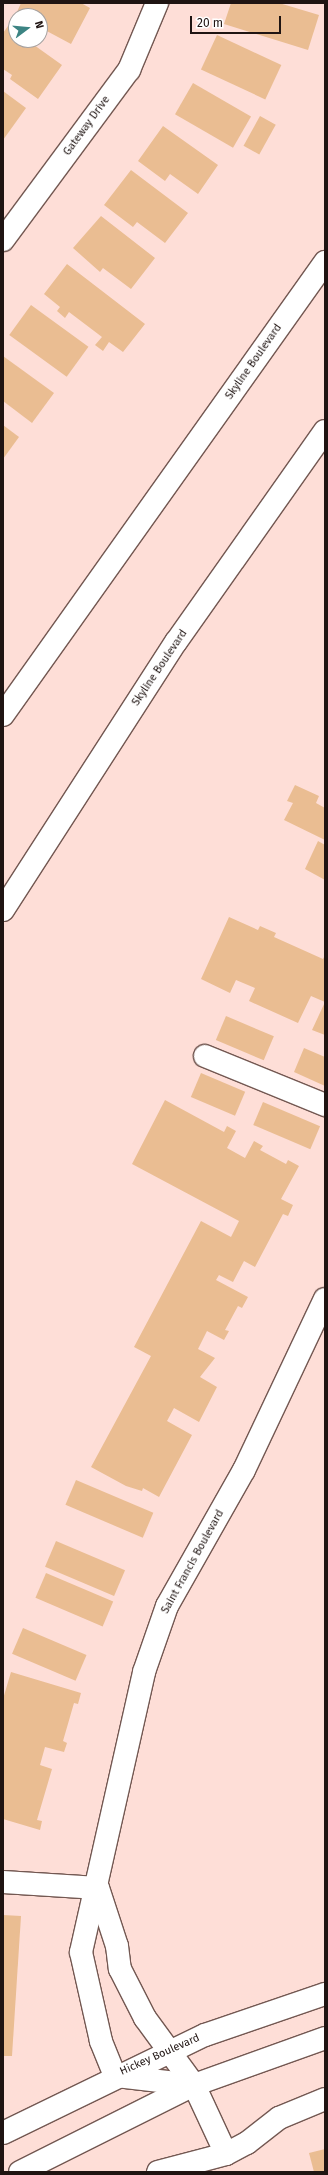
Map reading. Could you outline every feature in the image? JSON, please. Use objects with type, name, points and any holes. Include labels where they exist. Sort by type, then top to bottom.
[{"type":"main road","name":"Gateway Drive","points":[[3,240],[129,70],[157,3]]},
{"type":"main road","name":"Skyline Boulevard","points":[[3,715],[325,262]]},
{"type":"main road","name":"Skyline Boulevard","points":[[3,910],[176,642],[325,431]]},
{"type":"main road","points":[[205,1056],[325,1105]]},
{"type":"main road","name":"Saint Francis Boulevard","points":[[115,2076],[100,2041],[81,1952],[98,1888],[144,1672],[167,1606],[244,1470],[325,1300]]},
{"type":"main road","points":[[3,1882],[98,1888],[117,1946],[120,1969],[145,2018],[170,2050],[194,2085],[226,2154]]},
{"type":"main road","name":"Hickey Boulevard","points":[[3,2133],[170,2050],[250,2017],[325,1994]]},
{"type":"main road","points":[[20,2172],[194,2085],[325,2038]]},
{"type":"main road","points":[[115,2076],[194,2085]]},
{"type":"main road","points":[[158,2172],[226,2154],[247,2144],[280,2118],[325,2099]]},
{"type":"building","points":[[21,3],[81,3],[90,8],[71,44],[48,32],[48,8],[19,8]]},
{"type":"building","points":[[231,3],[279,3],[319,15],[308,50],[224,24]]},
{"type":"building","points":[[8,26],[8,48],[38,48],[62,65],[38,99],[10,79],[12,75],[3,69],[3,33]]},
{"type":"building","points":[[217,35],[281,65],[265,99],[201,69]]},
{"type":"building","points":[[193,83],[251,116],[233,148],[175,114]]},
{"type":"building","points":[[3,91],[26,108],[3,140]]},
{"type":"building","points":[[260,116],[276,125],[259,154],[244,146]]},
{"type":"building","points":[[163,126],[218,165],[198,194],[170,174],[165,181],[138,161]]},
{"type":"building","points":[[131,170],[188,213],[165,243],[137,222],[133,227],[104,205]]},
{"type":"building","points":[[101,216],[155,258],[131,289],[103,268],[100,272],[73,248]]},
{"type":"building","points":[[67,264],[145,324],[123,352],[109,342],[103,351],[95,345],[102,337],[69,312],[65,318],[57,311],[60,307],[44,294]]},
{"type":"building","points":[[31,305],[88,347],[67,377],[9,335]]},
{"type":"building","points":[[3,356],[54,393],[32,423],[3,401]]},
{"type":"building","points":[[3,425],[19,437],[3,459]]},
{"type":"building","points":[[295,785],[319,796],[316,803],[325,808],[325,840],[284,820],[293,803],[287,801]]},
{"type":"building","points":[[318,841],[325,845],[325,880],[305,869]]},
{"type":"building","points":[[229,917],[258,930],[260,926],[276,933],[274,937],[323,959],[325,955],[325,1002],[311,996],[298,1023],[249,1001],[255,988],[236,980],[230,993],[201,979]]},
{"type":"building","points":[[325,1002],[325,1035],[312,1030]]},
{"type":"building","points":[[226,1016],[274,1036],[264,1060],[216,1040]]},
{"type":"building","points":[[304,1048],[325,1057],[325,1086],[294,1072]]},
{"type":"building","points":[[201,1073],[245,1092],[235,1116],[191,1097]]},
{"type":"building","points":[[165,1100],[224,1132],[227,1126],[236,1131],[227,1148],[245,1158],[254,1141],[263,1146],[260,1150],[286,1164],[288,1160],[299,1166],[281,1199],[293,1205],[288,1216],[283,1214],[255,1267],[244,1261],[233,1282],[219,1275],[216,1280],[248,1297],[242,1308],[238,1306],[225,1330],[229,1331],[224,1340],[207,1331],[198,1349],[215,1358],[200,1377],[217,1387],[199,1422],[174,1408],[167,1421],[192,1435],[159,1497],[143,1488],[142,1491],[126,1486],[91,1467],[151,1356],[134,1347],[201,1221],[231,1237],[239,1221],[132,1164]]},
{"type":"building","points":[[263,1102],[320,1126],[310,1149],[253,1125]]},
{"type":"building","points":[[76,1480],[153,1513],[143,1538],[65,1505]]},
{"type":"building","points":[[56,1541],[125,1570],[114,1596],[45,1567]]},
{"type":"building","points":[[46,1573],[113,1602],[103,1626],[35,1598]]},
{"type":"building","points":[[23,1628],[87,1655],[76,1681],[12,1654]]},
{"type":"building","points":[[11,1672],[81,1693],[78,1704],[74,1703],[63,1741],[67,1743],[64,1752],[45,1747],[40,1765],[52,1769],[37,1820],[42,1821],[40,1830],[3,1819],[3,1699]]},
{"type":"building","points":[[3,1915],[21,1916],[12,2056],[3,2056]]},
{"type":"building","points":[[325,2149],[325,2172],[314,2172],[309,2153]]}]
